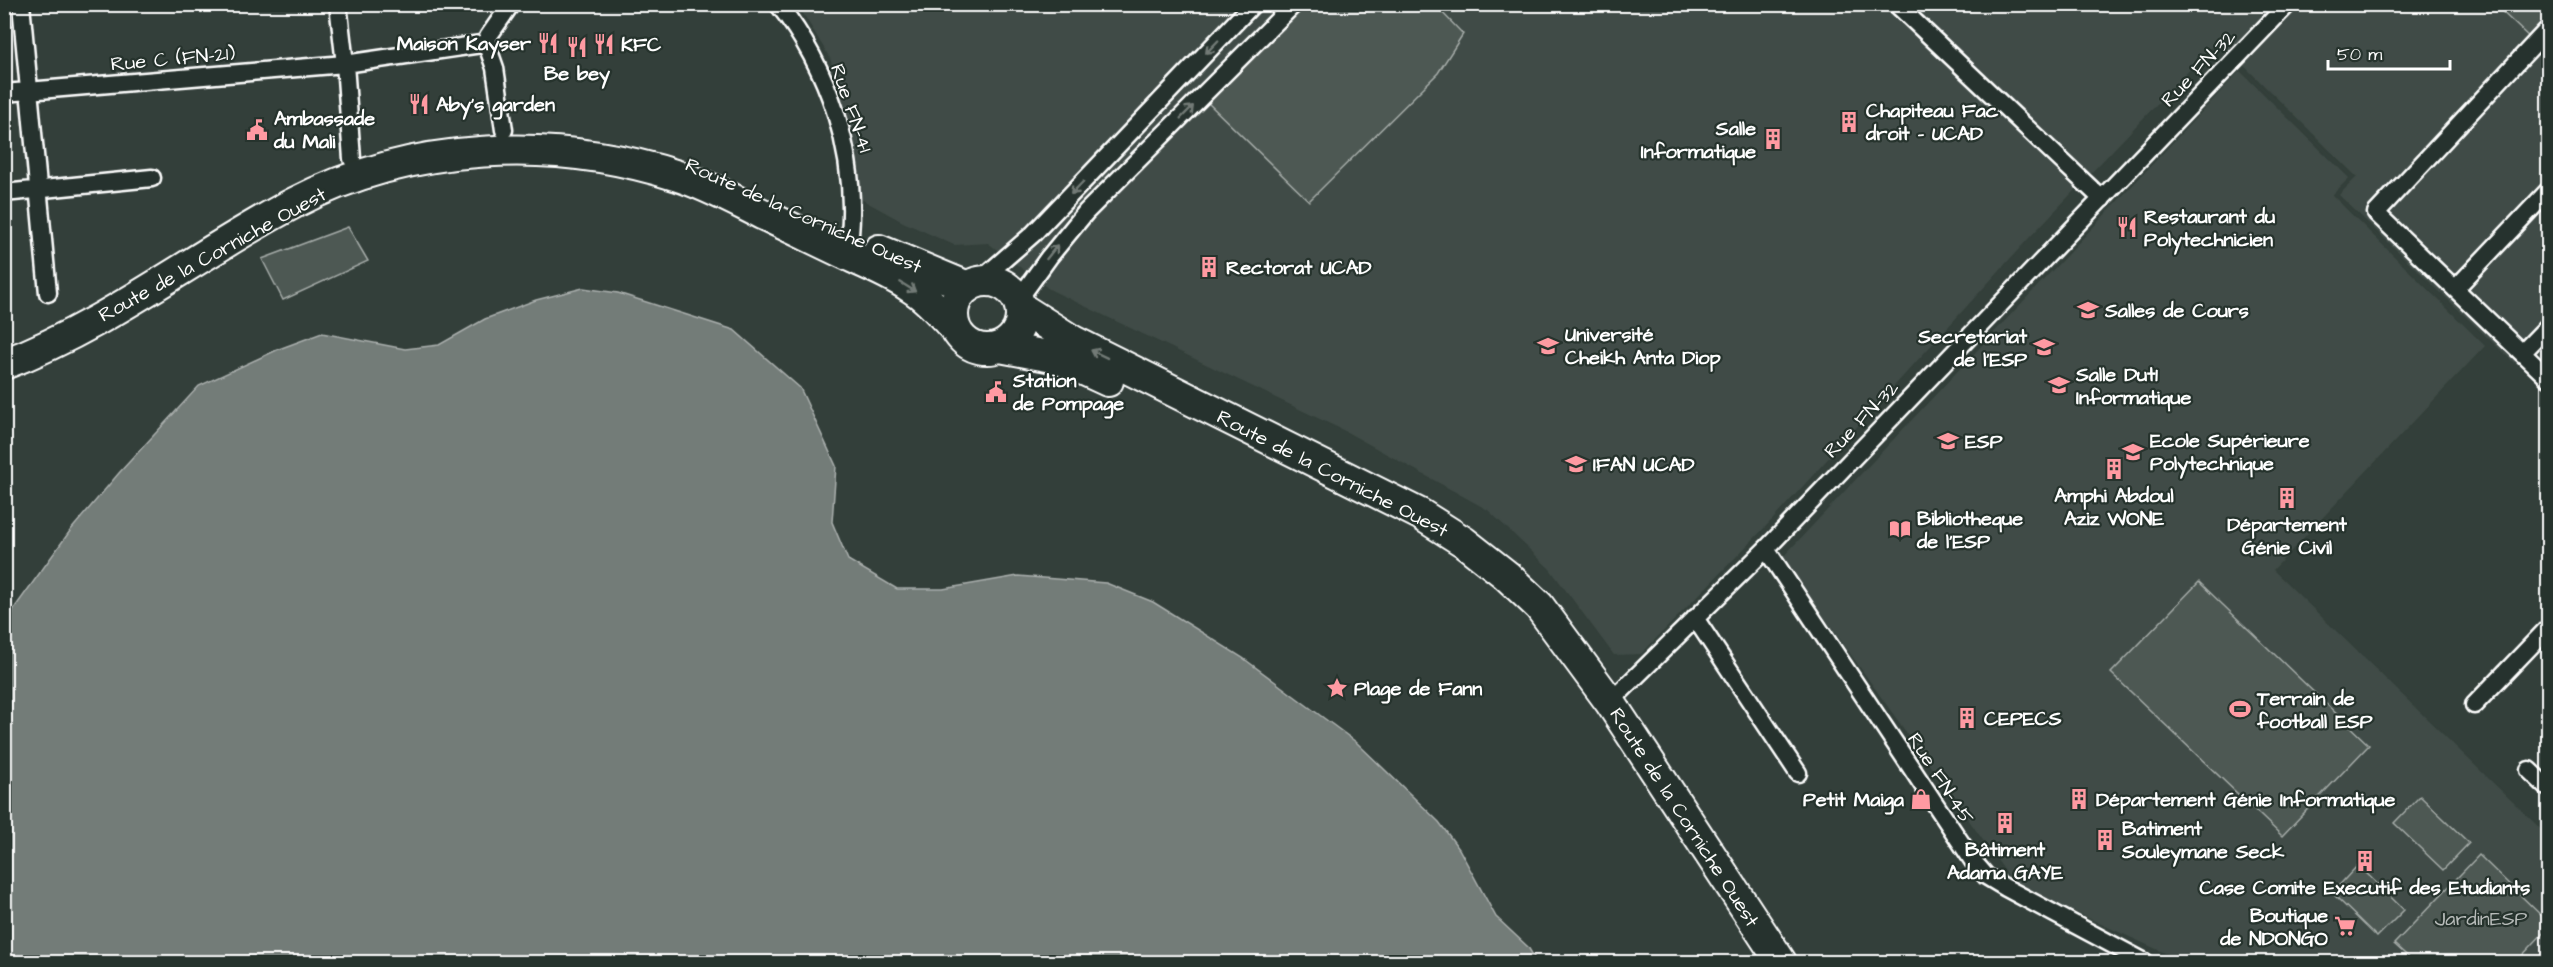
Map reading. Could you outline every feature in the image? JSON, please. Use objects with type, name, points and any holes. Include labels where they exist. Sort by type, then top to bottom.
[{"type":"highway","name":"Route de la Corniche Ouest","points":[[4,343],[57,321],[300,181],[352,159],[417,143],[504,130],[618,142],[684,159],[727,176],[895,257],[973,284]]},
{"type":"highway","name":"Route de la Corniche Ouest","points":[[4,364],[81,328],[251,227],[296,202],[330,187],[373,172],[411,163],[487,151],[531,149],[607,158],[681,176],[910,287],[931,304],[956,330]]},
{"type":"highway","points":[[995,282],[1004,285],[1019,304],[1021,320],[1018,331],[1010,341],[1000,347],[978,349],[968,344],[956,330],[953,319],[954,307],[958,297],[973,284],[995,282]]},
{"type":"highway","name":"Route de la Corniche Ouest","points":[[1019,304],[1073,341],[1420,513],[1464,542],[1506,575],[1539,606],[1610,702],[1781,963]]},
{"type":"highway","name":"Route de la Corniche Ouest","points":[[1000,347],[1058,358],[1082,368],[1366,503],[1446,551],[1480,577],[1528,622],[1560,663],[1756,963]]},
{"type":"street","points":[[21,4],[48,292]]},
{"type":"street","points":[[338,4],[352,159]]},
{"type":"street","points":[[504,130],[488,37],[511,4]]},
{"type":"street","name":"Rue FN-41","points":[[778,4],[820,73],[837,119],[849,165],[853,202],[850,235]]},
{"type":"street","points":[[973,284],[1033,234],[1252,4]]},
{"type":"street","points":[[1019,304],[1049,256],[1086,212],[1294,4]]},
{"type":"street","points":[[1896,4],[2102,199]]},
{"type":"street","name":"Rue FN-32","points":[[1610,702],[1766,549],[2288,4]]},
{"type":"street","points":[[2548,29],[2376,213],[2548,378]]},
{"type":"street","name":"Rue C (FN-21)","points":[[4,93],[345,64],[488,43]]},
{"type":"street","points":[[4,193],[152,178]]},
{"type":"street","points":[[2455,289],[2548,191]]},
{"type":"street","points":[[2522,353],[2548,326]]},
{"type":"street","name":"Rue FN-45","points":[[1766,549],[1973,861],[1986,876],[2145,963]]},
{"type":"street","points":[[1695,618],[1798,772]]},
{"type":"street","points":[[2474,705],[2548,628]]},
{"type":"street","points":[[2529,770],[2548,788]]},
{"type":"shaded area","name":"Université Cheikh Anta Diop","points":[[798,5],[2548,5],[2548,328],[2514,363],[2339,195],[2357,177],[2218,40],[2028,239],[1773,519],[1641,654],[1614,655],[1550,569],[1488,510],[1345,431],[1049,289],[988,243],[954,245],[903,222],[861,199],[851,128],[830,58]]},
{"type":"shaded area","name":"Ecole Supérieure Polytechnique","points":[[2240,71],[2349,178],[2332,195],[2485,346],[2273,570],[2548,836],[2548,962],[2185,962],[2015,885],[1782,558]]},
{"type":"shaded area","points":[[583,288],[618,293],[734,330],[800,388],[836,466],[832,522],[848,560],[897,589],[943,589],[1018,576],[1106,583],[1153,602],[1243,658],[1356,742],[1439,822],[1459,849],[1496,917],[1528,947],[1537,962],[5,962],[4,645],[9,638],[13,610],[70,531],[119,473],[199,386],[279,349],[322,333],[405,349],[439,345],[485,319],[536,300]]},
{"type":"green space","points":[[1303,5],[1435,5],[1463,34],[1438,73],[1309,201],[1206,101]]},
{"type":"green space","points":[[2495,5],[2548,5],[2548,20],[2531,39]]},
{"type":"green space","points":[[348,227],[368,261],[283,300],[262,259]]},
{"type":"green space","name":"Terrain de football ESP","points":[[2199,582],[2369,745],[2282,836],[2111,673]]},
{"type":"green space","points":[[2420,796],[2469,843],[2443,870],[2394,823]]},
{"type":"green space","name":"JardinESP","points":[[2479,855],[2548,922],[2548,928],[2516,962],[2414,962],[2394,944]]},
{"type":"green space","points":[[2358,865],[2404,910],[2377,937],[2332,893]]},
{"type":"place","name":"Maison Kayser","points":[[548,43]]},
{"type":"place","name":"KFC","points":[[604,44]]},
{"type":"place","name":"Be bey","points":[[577,47]]},
{"type":"place","name":"Aby's garden","points":[[419,104]]},
{"type":"place","name":"Chapiteau Fac droit - UCAD","points":[[1849,122]]},
{"type":"place","name":"Ambassade du Mali","points":[[257,130]]},
{"type":"place","name":"Salle Informatique","points":[[1773,139]]},
{"type":"place","name":"Restaurant du Polytechnicien","points":[[2127,227]]},
{"type":"place","name":"Rectorat UCAD","points":[[1209,267]]},
{"type":"place","name":"Salles de Cours","points":[[2088,310]]},
{"type":"place","name":"Université Cheikh Anta Diop","points":[[1548,346]]},
{"type":"place","name":"Secretariat de l'ESP","points":[[2044,347]]},
{"type":"place","name":"Salle Dut1 Informatique","points":[[2059,385]]},
{"type":"place","name":"Station de Pompage","points":[[996,392]]},
{"type":"place","name":"ESP","points":[[1948,441]]},
{"type":"place","name":"Ecole Supérieure Polytechnique","points":[[2133,452]]},
{"type":"place","name":"IFAN UCAD","points":[[1576,464]]},
{"type":"place","name":"Amphi Abdoul Aziz WONE","points":[[2114,469]]},
{"type":"place","name":"Département Génie Civil","points":[[2287,498]]},
{"type":"place","name":"Bibliotheque de l'ESP","points":[[1900,529]]},
{"type":"place","name":"Plage de Fann","points":[[1337,688]]},
{"type":"place","name":"Terrain de football ESP","points":[[2240,709]]},
{"type":"place","name":"CEPECS","points":[[1967,718]]},
{"type":"place","name":"Petit Maiga","points":[[1921,799]]},
{"type":"place","name":"Département Génie Informatique","points":[[2079,799]]},
{"type":"place","name":"Bâtiment Adama GAYE","points":[[2005,823]]},
{"type":"place","name":"Batiment Souleymane Seck","points":[[2105,840]]},
{"type":"place","name":"Case Comite Executif des Etudiants","points":[[2365,861]]},
{"type":"place","name":"Boutique de NDONGO","points":[[2345,926]]}]
